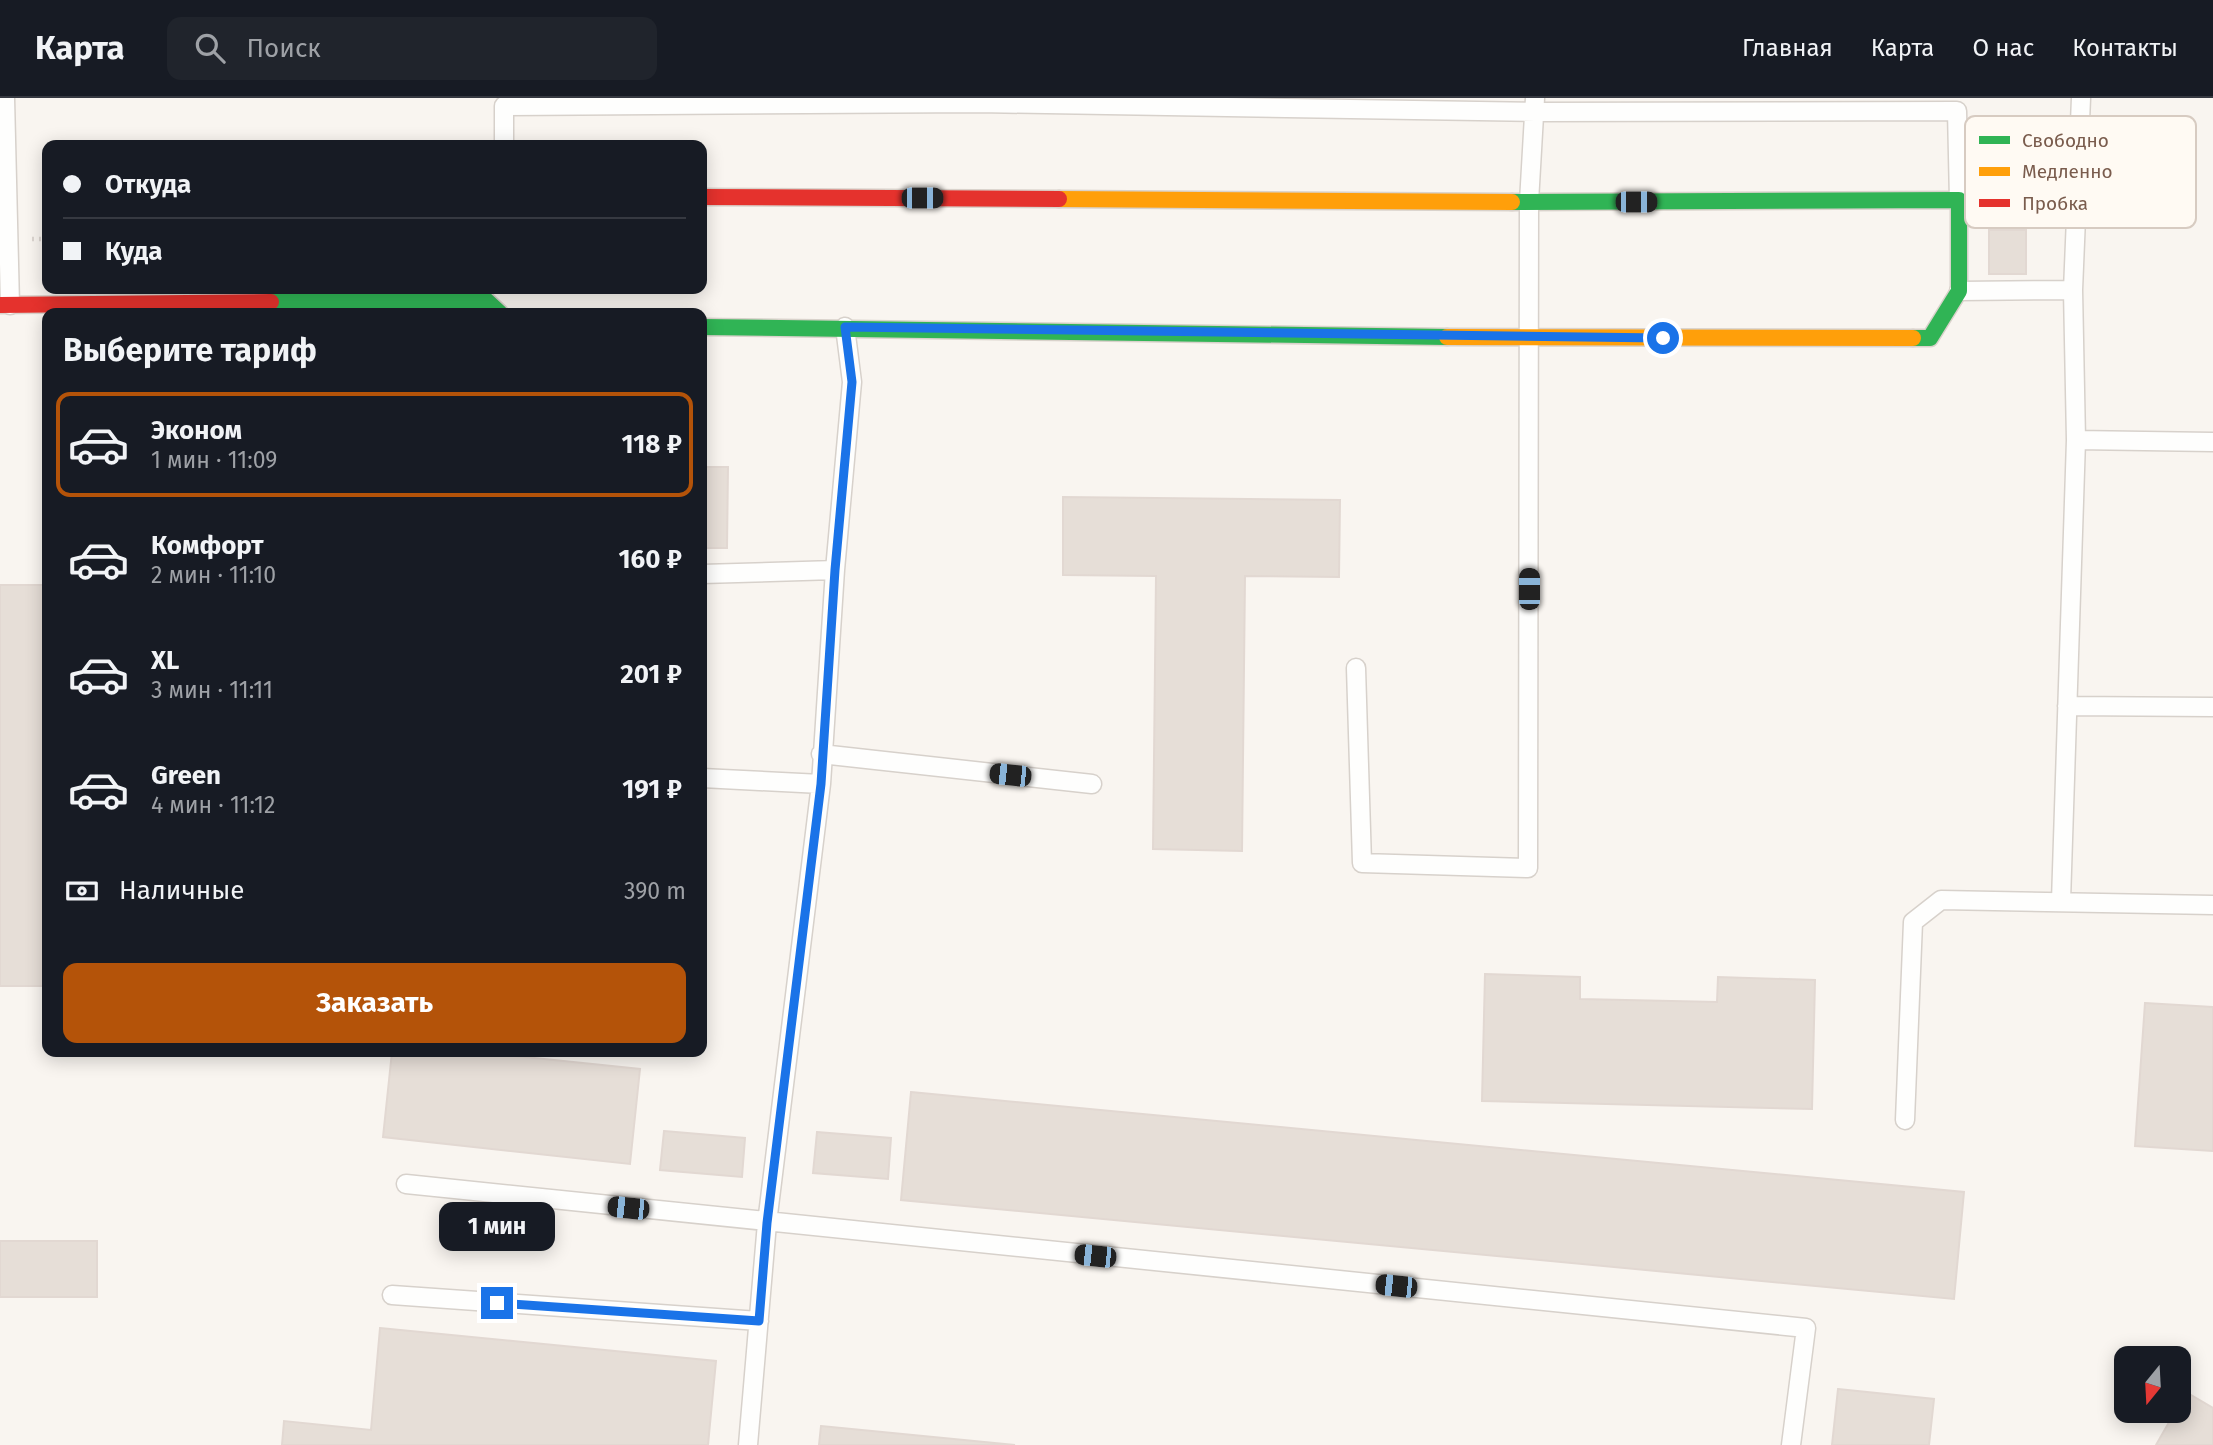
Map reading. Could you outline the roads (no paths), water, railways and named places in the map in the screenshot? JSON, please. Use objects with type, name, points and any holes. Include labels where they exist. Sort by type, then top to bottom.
[{"type":"street","points":[[707,197],[1529,202],[1959,200],[1959,291],[1930,338],[1529,338],[707,327]]},
{"type":"street","points":[[5,305],[486,300],[495,308]]},
{"type":"lane","points":[[5,98],[2,146],[10,239],[5,305]]},
{"type":"lane","points":[[2080,116],[2081,98]]},
{"type":"lane","points":[[504,140],[504,106],[979,103],[1535,105],[1957,111],[1959,200]]},
{"type":"lane","points":[[1356,668],[1362,863],[1528,868],[1529,202],[1535,105]]},
{"type":"lane","points":[[2061,901],[2076,440],[2073,290],[2076,228]]},
{"type":"lane","points":[[1959,291],[2073,290]]},
{"type":"lane","points":[[748,1445],[767,1223],[821,784],[835,570],[852,382],[845,327]]},
{"type":"lane","points":[[2076,440],[2213,442]]},
{"type":"lane","points":[[707,574],[835,570]]},
{"type":"lane","points":[[2067,706],[2213,707]]},
{"type":"lane","points":[[821,754],[1092,784]]},
{"type":"lane","points":[[707,778],[821,784]]},
{"type":"lane","points":[[1905,1120],[1913,922],[1941,900],[2213,905]]},
{"type":"lane","points":[[406,1184],[1806,1328],[1791,1445]]},
{"type":"lane","points":[[392,1296],[759,1321]]}]
